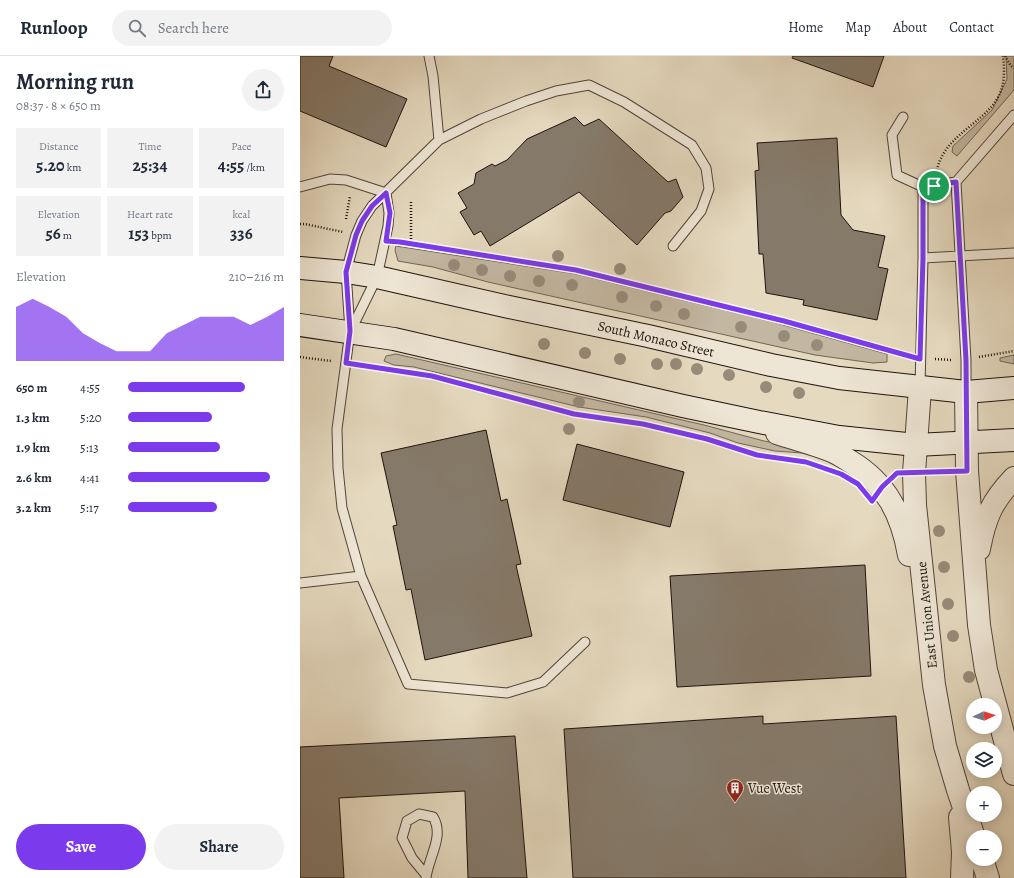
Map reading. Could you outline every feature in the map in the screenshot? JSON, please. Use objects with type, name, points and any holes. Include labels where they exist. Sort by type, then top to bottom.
[{"type":"street","name":"South Monaco Street","points":[[300,268],[346,272],[377,277],[509,307],[648,336],[771,365],[839,378],[966,392],[1014,388]]},
{"type":"street","points":[[300,325],[350,331],[394,339],[735,417],[839,437],[916,445],[1014,440]]},
{"type":"street","name":"East Union Avenue","points":[[920,388],[914,473],[915,505],[934,684],[946,746],[958,790],[972,830]]},
{"type":"street","points":[[966,392],[967,471],[979,625],[986,670],[1014,774]]},
{"type":"street","points":[[735,417],[773,432],[833,451],[860,467],[882,487],[896,511],[906,539],[934,684]]},
{"type":"street","points":[[976,592],[979,549],[985,521],[1001,492],[1014,478]]},
{"type":"street","points":[[958,790],[963,852],[962,878]]},
{"type":"street","points":[[984,866],[988,878]]},
{"type":"lane","points":[[429,56],[433,76],[439,140]]},
{"type":"lane","points":[[585,642],[543,682],[507,693],[408,684],[361,576],[342,508],[338,468],[337,429],[350,331],[346,272],[356,235],[362,221],[372,206],[439,140],[481,119],[526,101],[556,91],[589,84],[624,102],[692,145],[706,168],[709,189],[701,212],[673,246]]},
{"type":"lane","points":[[903,117],[892,135],[897,175],[923,187],[956,182],[1014,115]]},
{"type":"lane","points":[[300,187],[330,179],[346,180],[386,193]]},
{"type":"lane","points":[[956,182],[966,360],[966,392]]},
{"type":"lane","points":[[920,388],[923,187]]},
{"type":"lane","points":[[350,331],[377,277],[386,241],[390,213],[386,193]]},
{"type":"lane","points":[[923,258],[1014,253]]},
{"type":"lane","points":[[300,584],[361,576]]},
{"type":"lane","points":[[419,814],[433,818],[437,824],[437,835],[426,876],[412,858],[402,838],[406,821],[419,814]]},
{"type":"path","points":[[1004,56],[1014,68]]},
{"type":"path","points":[[934,186],[939,160],[949,145],[980,118],[995,102],[1002,88],[1004,56]]},
{"type":"path","points":[[343,232],[351,192]]},
{"type":"path","points":[[411,202],[411,244]]},
{"type":"path","points":[[300,224],[356,235]]},
{"type":"path","points":[[386,241],[576,270],[784,321],[920,359],[966,360],[1014,351]]},
{"type":"path","points":[[300,357],[432,376],[574,414],[643,424],[707,439],[757,455],[785,459]]},
{"type":"path","points":[[914,473],[967,471]]},
{"type":"shaded area","points":[[1006,56],[1014,56],[1014,90],[957,156],[952,152],[953,146],[992,110],[1007,79]]},
{"type":"shaded area","points":[[396,246],[576,274],[769,321],[887,354],[887,362],[873,363],[815,355],[488,282],[433,267],[398,261],[395,250]]},
{"type":"shaded area","points":[[396,354],[704,425],[764,441],[815,450],[830,455],[853,468],[871,484],[870,492],[848,472],[818,457],[802,453],[775,451],[738,443],[710,433],[646,417],[579,407],[414,367],[394,365],[384,361],[386,356]]},
{"type":"shaded area","points":[[1014,355],[1014,364],[1000,361],[1000,358]]},
{"type":"building","points":[[300,56],[333,56],[329,66],[407,99],[386,147],[300,111]]},
{"type":"building","points":[[793,56],[884,56],[873,87],[792,58]]},
{"type":"building","points":[[575,117],[584,126],[599,119],[668,182],[676,179],[683,197],[671,211],[665,213],[637,245],[579,192],[490,246],[481,231],[474,235],[460,212],[467,208],[458,193],[474,184],[476,173],[492,164],[495,166],[507,160],[527,139]]},
{"type":"building","points":[[837,138],[841,215],[853,230],[885,236],[878,267],[888,269],[877,320],[803,305],[804,300],[766,293],[763,254],[759,254],[755,171],[759,170],[757,143]]},
{"type":"building","points":[[486,430],[501,501],[507,499],[521,564],[516,565],[532,636],[425,660],[411,589],[406,590],[393,526],[397,525],[381,453]]},
{"type":"building","points":[[577,444],[684,472],[670,527],[563,500]]},
{"type":"building","points":[[865,565],[871,676],[677,687],[670,576]]},
{"type":"building","name":"Vue West","points":[[763,716],[763,724],[896,716],[906,878],[573,878],[564,729]]},
{"type":"building","points":[[515,736],[527,878],[468,878],[465,791],[339,798],[344,878],[300,878],[300,747]]},
{"type":"place","name":"Vue West","points":[[735,803]]},
{"type":"route","points":[[956,182],[966,360],[967,471],[897,473],[882,487],[872,501],[858,484],[841,474],[806,462],[757,455],[707,439],[643,424],[574,414],[432,376],[346,363],[350,331],[346,272],[356,235],[362,221],[372,206],[386,193],[390,213],[386,241],[576,270],[784,321],[920,359],[923,258],[923,187],[934,186],[956,182]]}]
